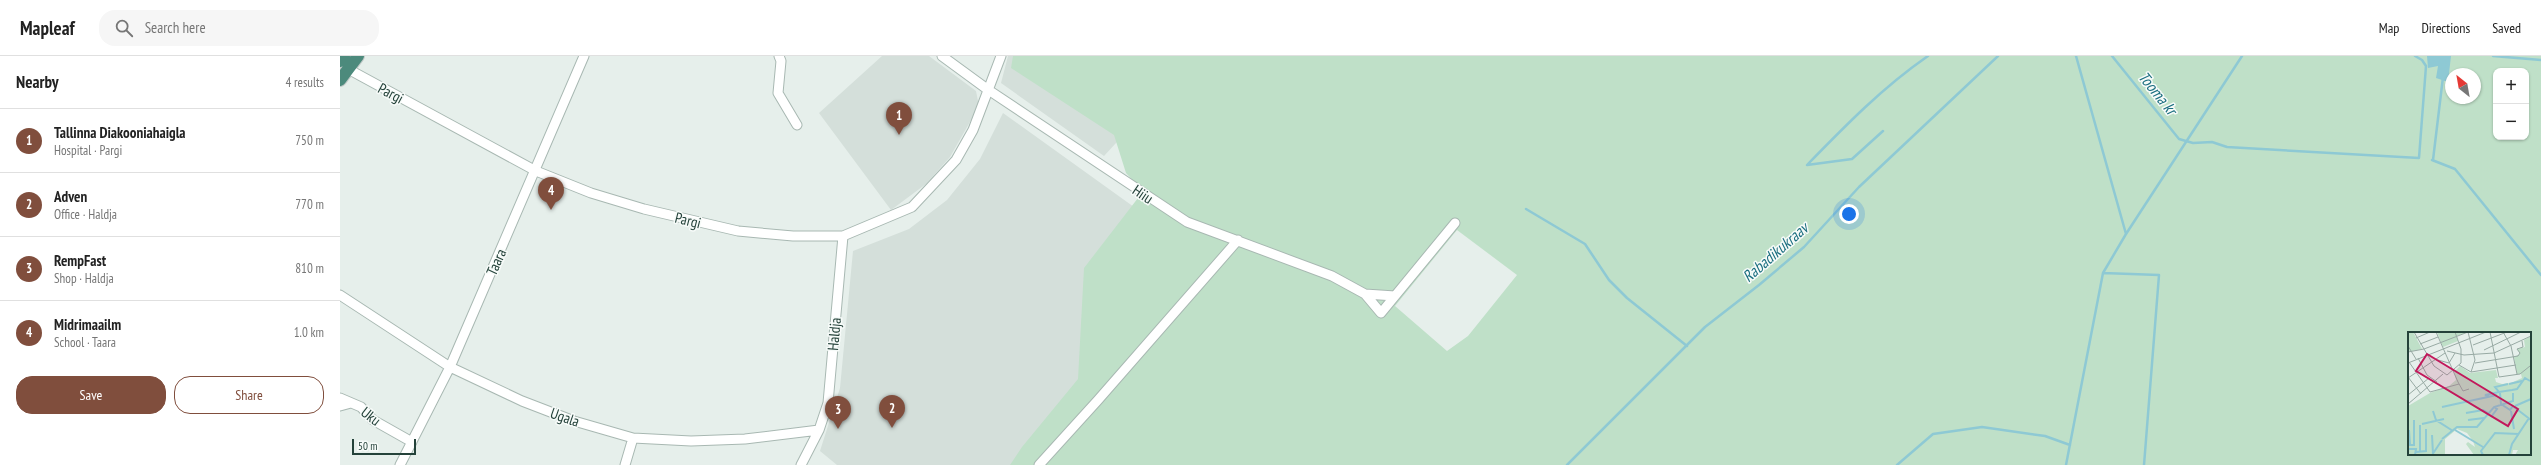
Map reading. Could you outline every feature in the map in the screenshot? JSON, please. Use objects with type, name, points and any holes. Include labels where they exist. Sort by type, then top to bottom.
[{"type":"highway","points":[[340,80],[344,65],[344,56]]},
{"type":"highway","points":[[344,65],[358,56]]},
{"type":"street","name":"Taara","points":[[400,465],[450,367],[536,171],[584,56]]},
{"type":"street","points":[[779,56],[781,61],[778,93],[797,126]]},
{"type":"street","name":"Hiiu","points":[[942,56],[987,89],[1187,222],[1332,276],[1365,294],[1381,313],[1455,223]]},
{"type":"street","name":"Pargi","points":[[344,65],[536,171],[591,193],[700,223],[753,232],[793,236],[842,236],[912,207],[956,160],[974,130],[987,89],[1001,56]]},
{"type":"street","name":"Haldja","points":[[801,465],[819,430],[828,403],[842,236]]},
{"type":"street","points":[[1038,465],[1098,400],[1238,240]]},
{"type":"street","name":"Hiiu","points":[[1365,294],[1395,296]]},
{"type":"street","name":"Ugala","points":[[340,295],[450,367],[522,402],[574,421],[633,438],[691,441],[745,439],[819,430]]},
{"type":"street","name":"Uku","points":[[340,398],[360,407],[389,430],[412,442]]},
{"type":"street","name":"Uku","points":[[340,406],[351,403]]},
{"type":"street","points":[[625,465],[633,438]]},
{"type":"shaded area","points":[[882,56],[929,56],[976,91],[979,106],[950,157],[926,184],[891,210],[819,113]]},
{"type":"shaded area","points":[[1008,56],[1185,56],[1152,104],[1104,156],[1001,83]]},
{"type":"shaded area","points":[[1003,113],[1212,263],[1030,465],[837,465],[820,451],[840,388],[853,251],[909,229],[947,200],[980,159]]},
{"type":"green space","points":[[1013,56],[2541,56],[2541,465],[1010,465],[1022,447],[1078,379],[1084,268],[1138,198],[1139,187],[1126,173],[1114,135],[1011,68]],"holes":[[[1457,230],[1517,275],[1468,336],[1447,351],[1395,306]]]},
{"type":"water","points":[[2427,56],[2451,56],[2450,68],[2445,68],[2445,81],[2436,78],[2438,66],[2428,68]]},
{"type":"waterway","points":[[1883,131],[1852,159],[1807,165],[1880,94],[1928,56]]},
{"type":"waterway","name":"Rabadikukraav","points":[[1567,465],[1705,327],[1759,285],[1804,247],[1859,187],[1998,56]]},
{"type":"waterway","points":[[2076,56],[2126,234]]},
{"type":"waterway","name":"Tooma kr","points":[[2112,56],[2179,139],[2193,143],[2212,142],[2227,147],[2419,158],[2426,66],[2422,60],[2415,56]]},
{"type":"waterway","points":[[2066,465],[2103,273],[2126,234],[2242,56]]},
{"type":"waterway","points":[[2493,56],[2541,60]]},
{"type":"waterway","points":[[2433,160],[2443,77]]},
{"type":"waterway","points":[[2432,160],[2455,169],[2541,275]]},
{"type":"waterway","points":[[1526,209],[1585,244],[1609,280],[1627,298],[1687,346]]},
{"type":"waterway","points":[[2103,273],[2159,275],[2144,465]]},
{"type":"waterway","points":[[1897,465],[1933,434],[1982,427],[2045,436],[2070,445]]},
{"type":"place","name":"Tallinna Diakooniahaigla","points":[[899,135]]},
{"type":"place","name":"Midrimaailm","points":[[551,210]]},
{"type":"place","name":"Adven","points":[[892,428]]},
{"type":"place","name":"RempFast","points":[[838,429]]}]
